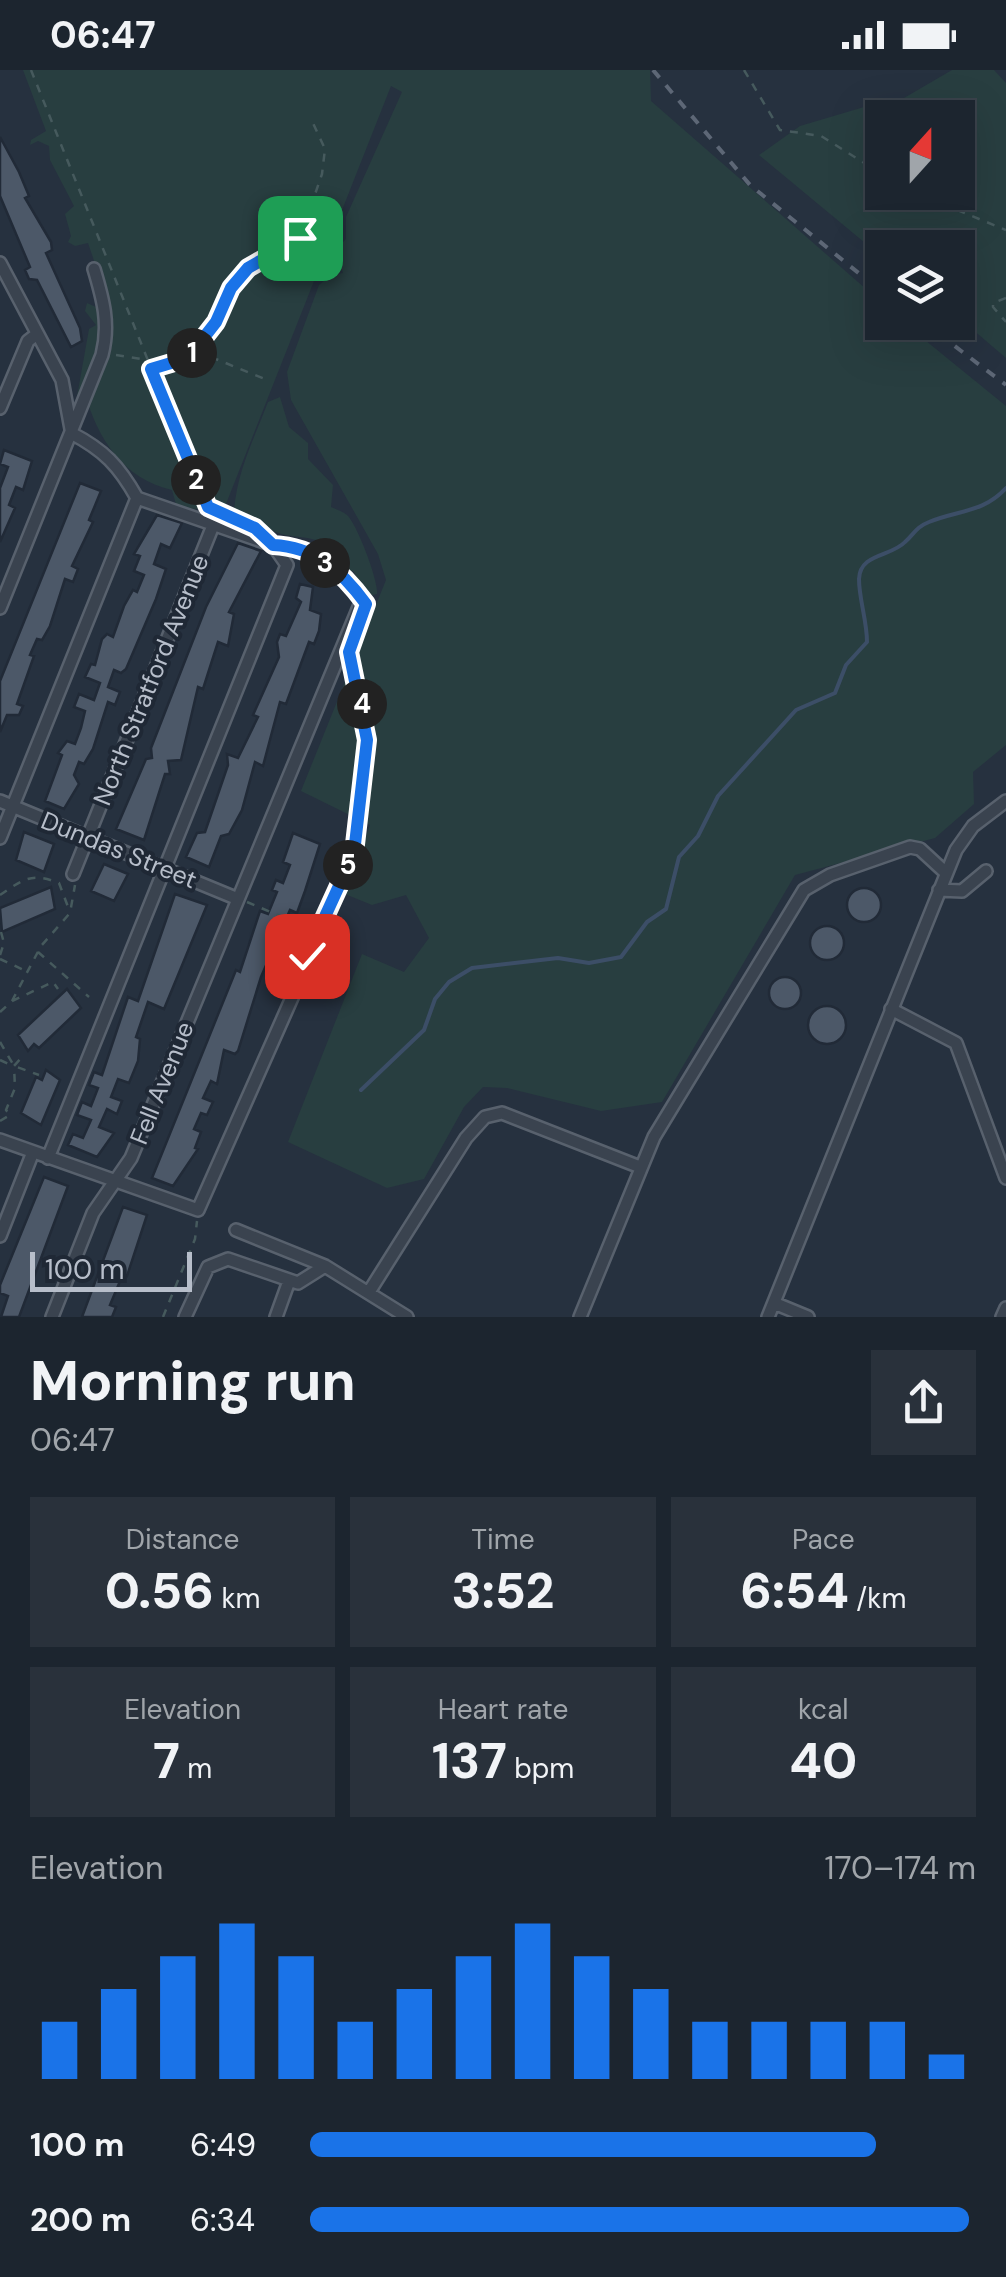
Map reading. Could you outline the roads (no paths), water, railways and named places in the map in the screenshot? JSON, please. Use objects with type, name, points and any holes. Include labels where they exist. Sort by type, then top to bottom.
[{"type":"street","points":[[0,263],[62,380],[71,434]]},
{"type":"street","points":[[0,608],[102,355],[107,336],[104,303],[94,270]]},
{"type":"street","points":[[0,408],[28,341],[37,334]]},
{"type":"street","points":[[48,1158],[109,994],[165,869],[286,565],[273,545],[137,498],[120,468],[103,450],[71,434]]},
{"type":"street","points":[[0,838],[137,498]]},
{"type":"street","name":"North Stratford Avenue","points":[[73,874],[214,523]]},
{"type":"street","name":"Fell Avenue","points":[[52,1317],[93,1213],[131,1158],[362,606]]},
{"type":"street","name":"Dundas Street","points":[[0,801],[242,900]]},
{"type":"street","points":[[768,1317],[946,872],[963,838],[1006,802]]},
{"type":"street","points":[[580,1317],[640,1166],[712,1036],[804,890],[830,875],[910,847],[920,849],[946,872]]},
{"type":"street","points":[[939,890],[962,892],[986,871]]},
{"type":"street","points":[[0,1140],[198,1210],[318,939]]},
{"type":"street","points":[[891,1009],[956,1043],[1006,1178]]},
{"type":"street","points":[[369,1292],[466,1138],[485,1117],[502,1113],[640,1166]]},
{"type":"street","points":[[0,1236],[33,1152]]},
{"type":"street","points":[[236,1230],[325,1266],[408,1317]]},
{"type":"street","points":[[186,1317],[208,1267],[228,1260],[298,1283],[325,1266]]},
{"type":"street","points":[[276,1317],[289,1281]]},
{"type":"street","points":[[774,1302],[808,1317]]},
{"type":"waterway","points":[[361,1090],[424,1030],[435,999],[449,982],[472,968],[558,958],[589,963],[621,957],[647,922],[666,909],[679,857],[698,836],[718,796],[796,710],[835,693],[846,665],[867,642],[859,579],[865,564],[899,547],[925,524],[979,507],[1006,488]]},
{"type":"railway","points":[[653,70],[750,185],[865,278]]},
{"type":"railway","points":[[947,340],[1006,385]]}]
